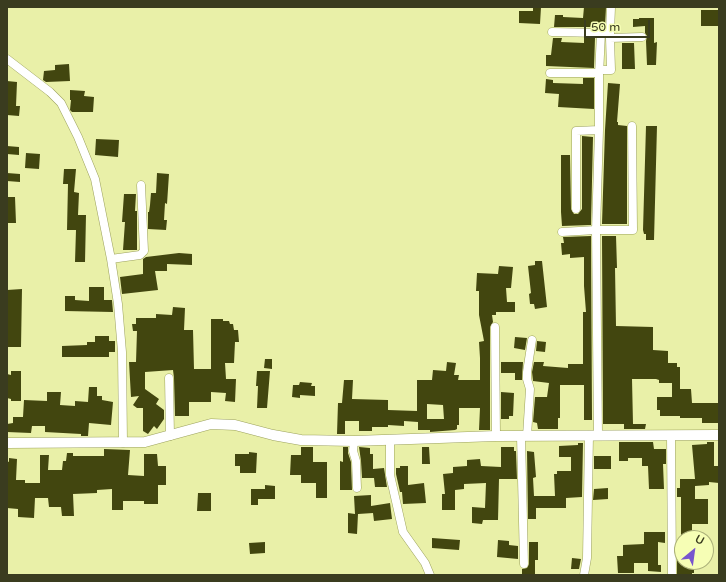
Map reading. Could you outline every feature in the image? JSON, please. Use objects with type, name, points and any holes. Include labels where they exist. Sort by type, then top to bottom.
[{"type":"street","points":[[550,73],[611,70],[611,7]]},
{"type":"street","points":[[552,32],[601,33],[642,37]]},
{"type":"street","points":[[584,575],[587,558],[593,435],[599,71],[601,33]]},
{"type":"street","points":[[7,59],[50,92],[61,103],[78,137],[95,179],[111,259],[118,304],[122,352],[123,443]]},
{"type":"street","points":[[562,232],[633,230],[632,126]]},
{"type":"street","points":[[576,209],[576,131],[599,130]]},
{"type":"street","points":[[111,259],[140,255],[144,251],[140,185]]},
{"type":"street","points":[[495,327],[496,436]]},
{"type":"street","points":[[524,564],[524,436],[530,390],[527,380],[527,372],[532,340]]},
{"type":"street","points":[[169,378],[170,436]]},
{"type":"street","points":[[7,443],[145,442],[211,424],[235,425],[273,435],[301,440],[354,441],[496,436],[719,435]]},
{"type":"street","points":[[671,435],[672,575]]},
{"type":"street","points":[[390,440],[390,475],[403,532],[425,563],[430,575]]},
{"type":"street","points":[[354,441],[353,451],[356,461],[357,488]]},
{"type":"building","points":[[533,7],[541,7],[540,24],[519,23],[519,11],[533,11]]},
{"type":"building","points":[[584,7],[606,7],[605,27],[554,27],[555,15],[583,18]]},
{"type":"building","points":[[701,10],[719,10],[719,26],[701,26]]},
{"type":"building","points":[[654,18],[654,43],[657,42],[656,65],[647,65],[647,36],[645,33],[645,26],[633,27],[633,19]]},
{"type":"building","points":[[553,38],[562,38],[561,42],[584,43],[584,38],[595,38],[594,68],[546,66],[546,55],[551,55]]},
{"type":"building","points":[[622,43],[634,43],[635,69],[622,69]]},
{"type":"building","points":[[69,64],[70,81],[46,82],[43,80],[44,71],[55,70],[55,65]]},
{"type":"building","points":[[583,78],[594,78],[594,109],[558,107],[559,94],[545,93],[546,79],[553,80],[553,83],[583,84]]},
{"type":"building","points":[[7,81],[17,82],[16,106],[20,106],[19,116],[7,115]]},
{"type":"building","points":[[608,83],[620,84],[617,122],[618,125],[627,126],[627,224],[602,224]]},
{"type":"building","points":[[70,90],[85,91],[84,96],[94,97],[93,112],[72,112],[70,110]]},
{"type":"building","points":[[646,126],[657,126],[654,240],[646,240],[646,234],[644,234],[643,230]]},
{"type":"building","points":[[582,136],[593,137],[591,225],[562,226],[561,155],[570,155],[571,209],[574,214],[578,214],[582,209]]},
{"type":"building","points":[[96,139],[119,140],[118,157],[95,155]]},
{"type":"building","points":[[7,146],[19,147],[19,155],[7,154]]},
{"type":"building","points":[[26,153],[40,154],[39,169],[25,168]]},
{"type":"building","points":[[64,169],[76,169],[74,192],[79,193],[78,215],[86,215],[85,262],[75,262],[76,230],[67,230],[68,184],[63,184]]},
{"type":"building","points":[[7,173],[20,174],[20,182],[7,181]]},
{"type":"building","points":[[157,173],[169,174],[167,204],[165,203],[164,220],[167,220],[166,230],[148,229],[148,212],[151,193],[156,193]]},
{"type":"building","points":[[124,194],[136,194],[135,211],[137,211],[137,250],[123,250],[125,222],[122,222]]},
{"type":"building","points":[[7,197],[15,197],[16,223],[7,223]]},
{"type":"building","points":[[591,236],[592,420],[584,420],[584,385],[560,385],[560,418],[558,418],[558,429],[538,429],[537,423],[533,422],[535,397],[547,397],[549,383],[533,381],[532,372],[534,362],[544,362],[543,366],[568,368],[568,364],[583,364],[583,312],[586,312],[584,257],[570,258],[570,254],[562,255],[561,243],[564,243],[563,237]]},
{"type":"building","points":[[602,236],[616,236],[616,326],[653,327],[653,350],[668,351],[668,363],[677,363],[677,367],[680,367],[680,389],[691,389],[692,403],[719,403],[719,423],[702,423],[702,418],[660,416],[660,410],[657,410],[657,397],[672,397],[672,383],[659,383],[659,380],[656,379],[632,379],[633,424],[646,424],[645,429],[624,429],[624,424],[603,424]]},
{"type":"building","points":[[179,253],[192,254],[192,265],[167,264],[167,271],[155,271],[158,290],[122,294],[120,277],[143,274],[143,259],[146,257]]},
{"type":"building","points":[[535,261],[542,261],[547,307],[535,309],[534,304],[530,304],[529,294],[531,293],[528,266],[535,265]]},
{"type":"building","points":[[499,266],[513,267],[511,288],[506,288],[507,302],[515,302],[515,312],[496,312],[496,315],[492,315],[493,322],[490,327],[490,430],[479,430],[480,408],[459,408],[459,425],[457,425],[457,429],[455,430],[430,432],[430,430],[418,430],[418,422],[404,421],[404,426],[388,425],[388,427],[372,427],[372,431],[359,431],[359,421],[345,421],[345,434],[337,434],[338,403],[342,403],[344,380],[353,380],[352,399],[388,400],[388,410],[417,411],[417,380],[432,380],[433,370],[446,371],[447,362],[456,363],[454,375],[459,375],[458,380],[480,380],[479,342],[484,341],[479,315],[479,291],[476,291],[477,273],[498,274]],"holes":[[[427,404],[443,405],[444,419],[427,419]]]},
{"type":"building","points":[[89,287],[104,287],[104,300],[112,300],[113,312],[65,311],[65,296],[75,296],[75,300],[89,301]]},
{"type":"building","points":[[22,289],[21,347],[7,347],[7,290]]},
{"type":"building","points":[[173,307],[185,308],[184,330],[193,330],[194,369],[211,369],[211,319],[223,319],[223,321],[229,321],[230,324],[233,324],[234,330],[238,330],[239,342],[235,342],[234,363],[225,363],[226,379],[236,379],[235,402],[225,401],[226,393],[211,392],[211,402],[189,402],[189,416],[175,416],[173,370],[145,372],[145,389],[159,399],[156,404],[164,410],[164,419],[157,429],[154,426],[148,434],[143,431],[143,408],[137,408],[133,405],[139,396],[131,397],[129,362],[136,362],[137,331],[133,331],[132,324],[136,324],[136,318],[156,318],[156,314],[172,315]]},
{"type":"building","points":[[95,336],[109,336],[109,341],[115,341],[115,352],[109,352],[109,357],[62,357],[62,346],[87,345],[87,342],[95,342]]},
{"type":"building","points":[[515,337],[527,338],[525,350],[514,348]]},
{"type":"building","points":[[537,341],[546,342],[545,352],[536,351]]},
{"type":"building","points":[[265,359],[272,359],[272,369],[264,368]]},
{"type":"building","points":[[501,362],[523,362],[522,380],[515,380],[515,373],[501,373]]},
{"type":"building","points":[[11,371],[21,371],[21,401],[11,401],[11,399],[7,398],[7,374],[11,375]]},
{"type":"building","points":[[257,371],[270,371],[267,408],[257,408]]},
{"type":"building","points":[[300,382],[312,383],[311,386],[315,386],[315,396],[300,395],[300,398],[292,397],[293,385],[299,385]]},
{"type":"building","points":[[89,387],[97,387],[97,396],[102,396],[102,400],[113,402],[111,425],[89,423],[88,436],[81,436],[81,434],[45,432],[45,426],[32,426],[31,433],[7,432],[7,424],[13,423],[13,417],[23,417],[24,400],[47,401],[47,392],[61,392],[60,405],[75,406],[75,401],[88,402]]},
{"type":"building","points":[[501,392],[514,393],[513,416],[509,416],[509,419],[501,419]]},
{"type":"building","points":[[619,442],[653,442],[654,449],[666,449],[666,464],[663,464],[664,489],[649,489],[648,466],[642,466],[642,458],[628,458],[628,461],[619,461]]},
{"type":"building","points":[[707,442],[714,442],[714,466],[719,466],[719,483],[709,482],[709,485],[695,486],[695,499],[708,499],[708,524],[692,524],[692,530],[681,530],[681,497],[677,497],[677,488],[680,488],[680,479],[695,479],[692,445],[707,444]]},
{"type":"building","points":[[578,443],[583,443],[582,497],[566,498],[566,508],[536,508],[536,519],[528,519],[527,451],[534,452],[536,477],[533,478],[534,496],[555,496],[554,474],[557,474],[557,471],[571,471],[571,457],[559,457],[559,446],[578,445]]},
{"type":"building","points":[[301,447],[313,447],[313,462],[327,462],[327,498],[316,498],[316,483],[301,483],[301,475],[290,475],[291,455],[301,455]]},
{"type":"building","points":[[343,447],[348,447],[351,462],[352,490],[340,490],[340,461],[343,462]]},
{"type":"building","points":[[359,447],[370,448],[370,454],[373,454],[373,469],[384,468],[387,487],[375,487],[374,478],[362,478]]},
{"type":"building","points":[[422,447],[429,447],[430,464],[422,464]]},
{"type":"building","points":[[501,447],[514,447],[514,451],[516,451],[517,479],[499,479],[498,520],[483,520],[482,524],[472,523],[472,507],[485,508],[486,483],[464,484],[464,489],[455,490],[455,510],[442,510],[442,494],[445,494],[443,474],[453,473],[453,467],[467,466],[467,460],[480,459],[481,466],[501,467]]},
{"type":"building","points":[[104,449],[130,450],[128,475],[144,476],[144,454],[157,454],[158,466],[166,466],[166,485],[158,485],[158,504],[144,504],[144,501],[123,501],[123,510],[112,510],[112,489],[97,490],[97,493],[73,494],[74,516],[62,516],[61,507],[49,507],[48,498],[35,498],[34,518],[18,517],[18,509],[7,508],[7,461],[9,462],[9,458],[17,459],[16,480],[25,480],[25,483],[40,483],[40,455],[49,455],[48,470],[62,470],[63,461],[66,461],[67,453],[73,453],[73,456],[104,456]]},
{"type":"building","points":[[249,452],[257,453],[256,473],[240,473],[240,466],[235,466],[235,454],[249,454]]},
{"type":"building","points":[[594,456],[611,456],[611,469],[594,469]]},
{"type":"building","points":[[400,466],[408,466],[408,485],[424,483],[426,503],[403,504],[402,492],[400,492],[396,474],[396,468],[400,468]]},
{"type":"building","points":[[265,485],[275,486],[275,499],[258,499],[258,505],[251,505],[251,489],[265,489]]},
{"type":"building","points":[[608,488],[608,499],[593,500],[594,489]]},
{"type":"building","points":[[198,493],[211,493],[211,511],[197,511]]},
{"type":"building","points":[[371,495],[371,506],[390,503],[392,519],[374,521],[373,513],[358,514],[357,534],[348,533],[348,513],[355,514],[354,496]]},
{"type":"building","points":[[644,532],[665,532],[665,543],[658,542],[658,565],[661,565],[661,572],[648,571],[648,563],[634,563],[634,573],[618,573],[617,556],[623,556],[623,545],[644,544]]},
{"type":"building","points":[[432,538],[460,540],[459,550],[432,548]]},
{"type":"building","points":[[498,540],[509,541],[509,545],[518,546],[518,559],[497,557]]},
{"type":"building","points":[[265,542],[265,553],[250,554],[249,543]]},
{"type":"building","points":[[529,542],[538,542],[538,560],[535,560],[535,575],[522,575],[522,569],[527,568],[529,564]]},
{"type":"building","points":[[572,558],[581,559],[579,569],[571,569]]},
{"type":"building","points":[[677,570],[694,570],[692,575],[677,575]]}]
